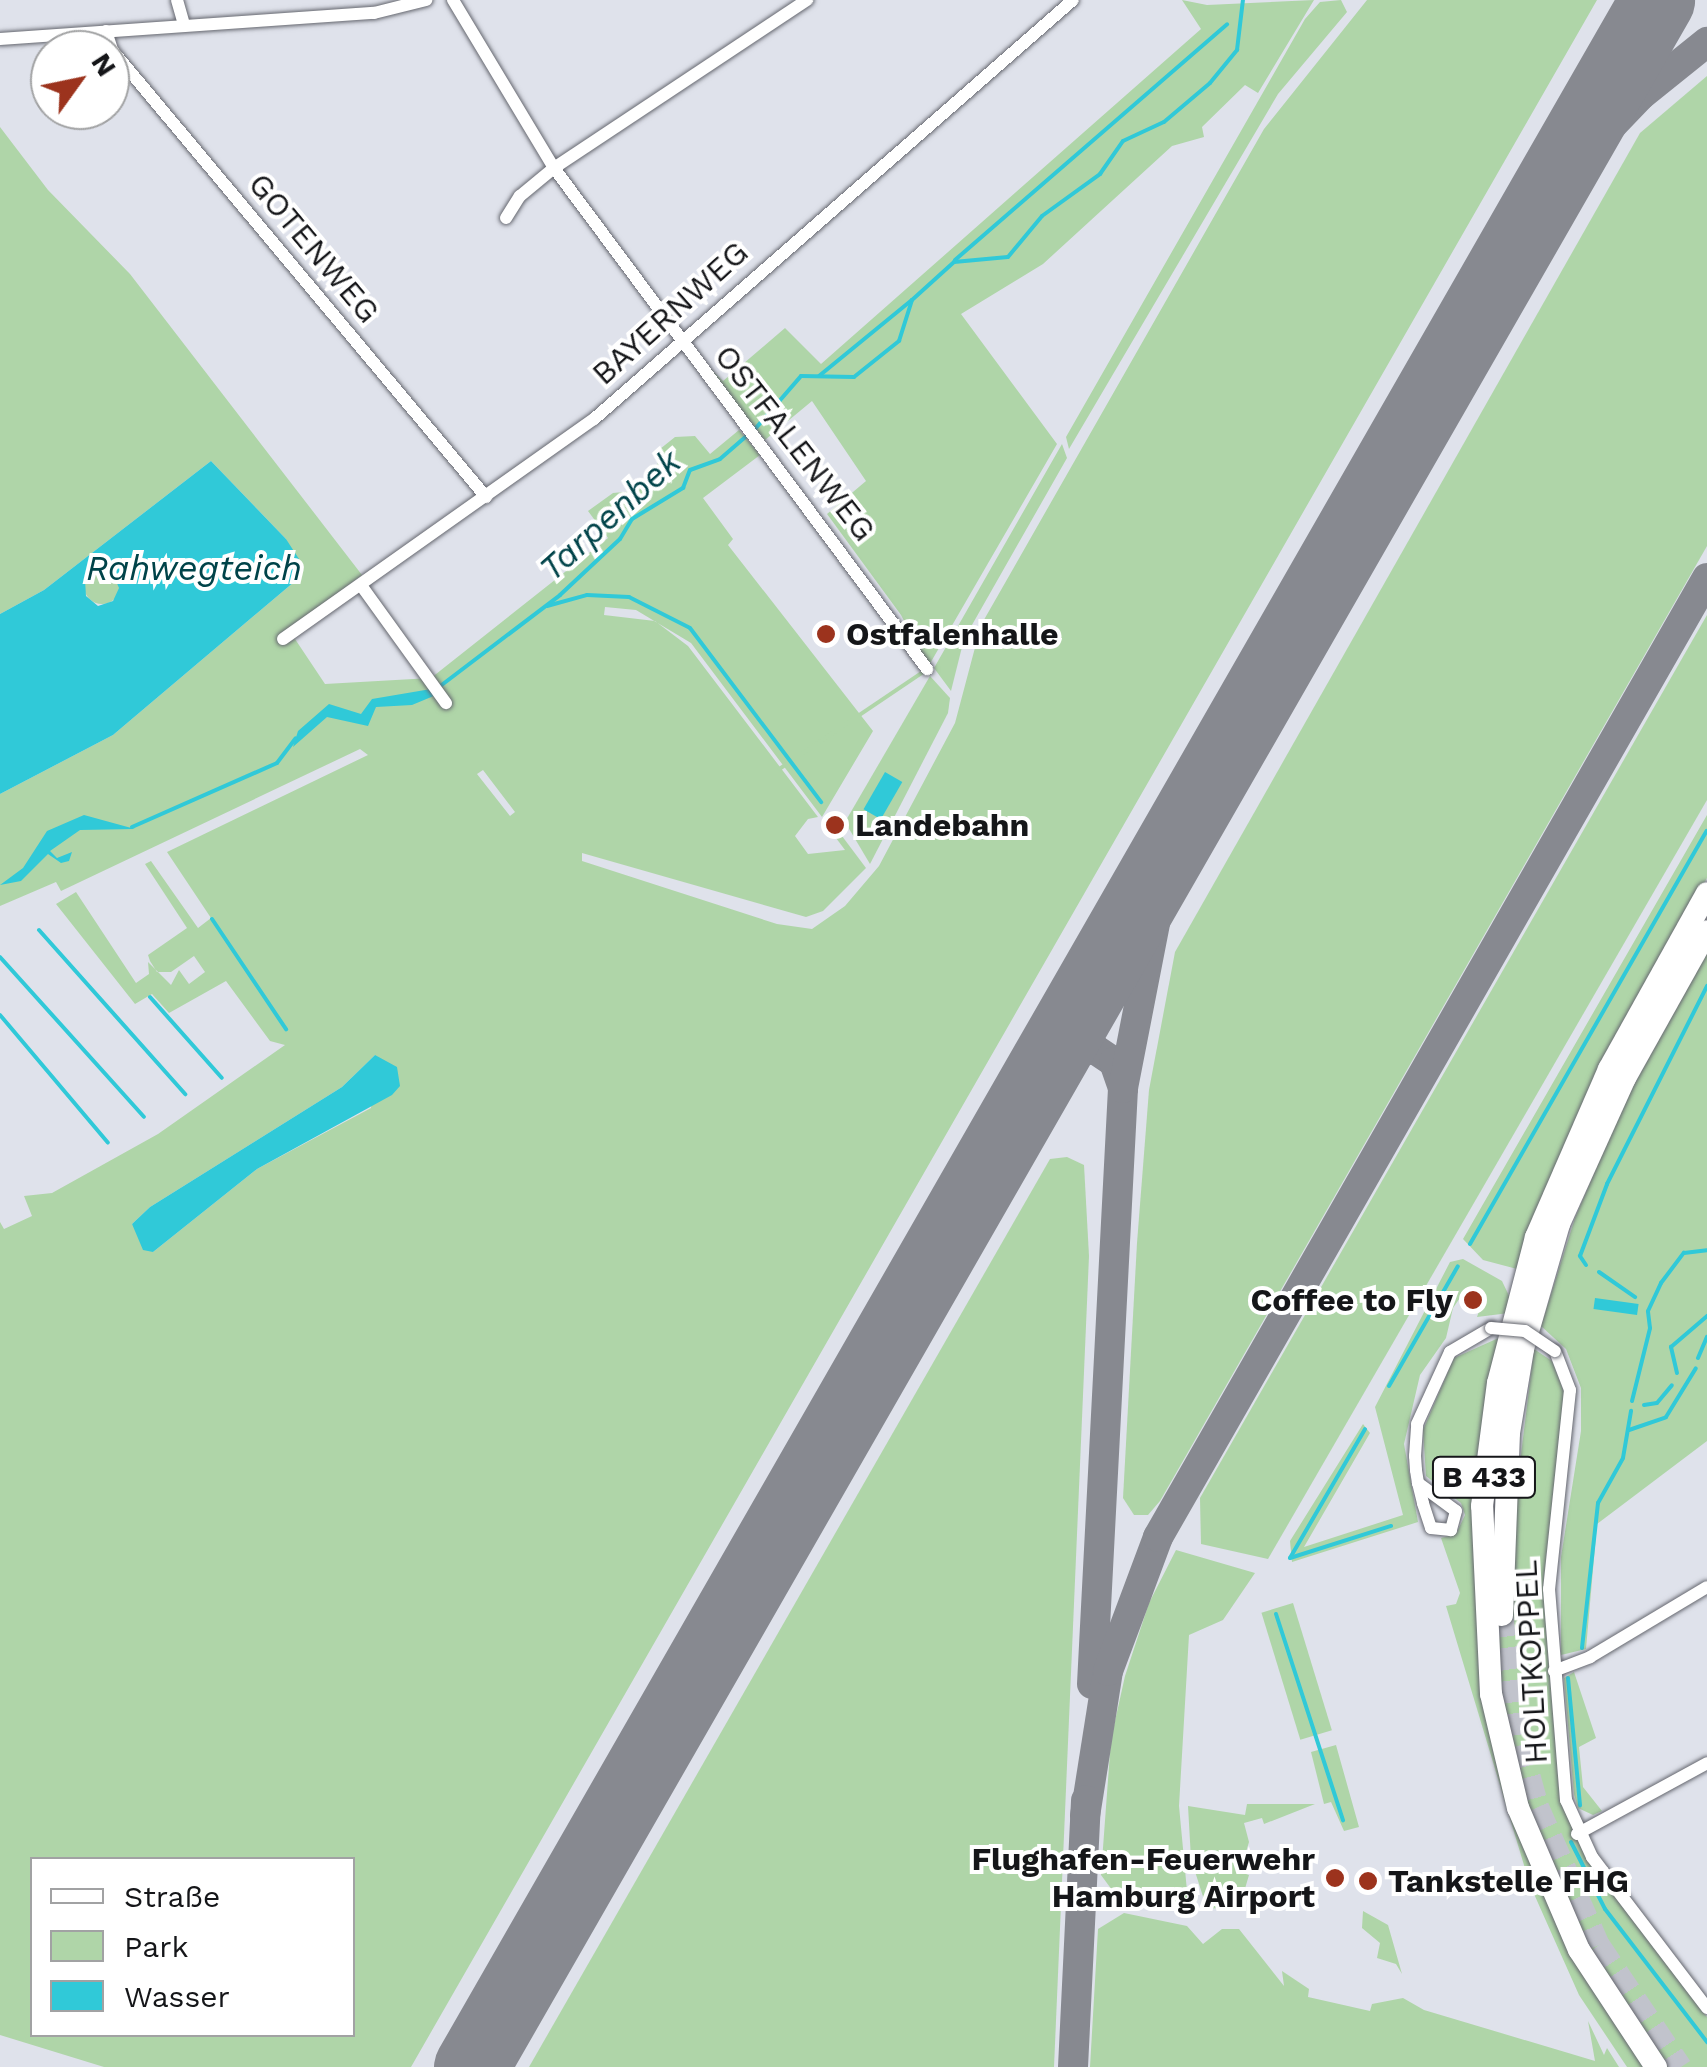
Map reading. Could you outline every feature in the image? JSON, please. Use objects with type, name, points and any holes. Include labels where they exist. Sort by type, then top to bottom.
[{"type":"highway","name":"B 433","points":[[1656,2067],[1579,1950],[1523,1822],[1491,1694],[1482,1506],[1498,1383],[1536,1237],[1609,1068],[1707,893]]},
{"type":"highway","name":"B 433","points":[[1502,1614],[1509,1433],[1522,1350],[1559,1224],[1625,1078],[1707,931]]},
{"type":"street","points":[[177,0],[184,24]]},
{"type":"street","points":[[117,30],[374,13],[426,0]]},
{"type":"street","name":"OSTFALENWEG","points":[[453,0],[554,168],[758,437],[927,670]]},
{"type":"street","points":[[506,218],[524,192],[554,168],[807,0]]},
{"type":"street","name":"BAYERNWEG","points":[[284,639],[363,588],[594,419],[680,338],[1072,0]]},
{"type":"street","points":[[0,39],[30,37]]},
{"type":"street","name":"GOTENWEG","points":[[130,72],[486,497]]},
{"type":"street","points":[[363,588],[444,700]]},
{"type":"street","name":"HOLTKOPPEL","points":[[1418,1483],[1415,1438],[1428,1388],[1450,1352],[1491,1328],[1525,1330],[1554,1351],[1567,1375],[1570,1408],[1551,1556],[1554,1670],[1566,1800],[1577,1834],[1707,2008]]},
{"type":"street","points":[[1554,1670],[1590,1658],[1707,1586]]},
{"type":"street","points":[[1577,1834],[1707,1763]]},
{"type":"green space","points":[[1182,0],[1207,5],[1314,0],[1258,93],[1245,85],[1202,127],[1204,137],[1172,146],[1043,264],[961,314],[1057,444],[928,667],[901,615],[827,514],[866,481],[812,401],[765,440],[695,353],[723,381],[785,328],[821,364],[1201,29]]},
{"type":"green space","points":[[1341,0],[1347,12],[1278,94],[1069,449],[1066,437],[1305,19],[1320,2]]},
{"type":"green space","points":[[1367,0],[1597,0],[411,2067],[104,2067],[0,2035],[0,1222],[4,1229],[32,1216],[24,1196],[52,1193],[158,1134],[285,1045],[270,1041],[226,981],[169,1013],[152,994],[135,1004],[56,904],[76,892],[136,983],[149,974],[148,962],[155,969],[148,955],[187,928],[145,864],[151,861],[198,928],[211,918],[167,852],[368,755],[360,749],[61,891],[56,882],[0,906],[0,794],[113,735],[294,582],[286,539],[211,461],[44,590],[0,614],[0,127],[48,190],[130,274],[362,575],[278,637],[283,645],[295,639],[325,684],[431,678],[608,538],[588,511],[613,493],[634,491],[656,472],[660,449],[675,437],[695,436],[710,454],[739,430],[760,455],[703,498],[733,539],[728,545],[873,731],[822,817],[691,643],[658,623],[688,646],[818,817],[808,819],[795,836],[808,854],[845,850],[833,834],[836,828],[866,868],[823,911],[806,917],[582,853],[582,861],[777,924],[812,929],[845,906],[879,866],[955,723],[981,625],[1264,129]],"holes":[[[605,607],[636,610],[654,621],[604,615]],[[483,770],[515,812],[510,816],[477,774]],[[194,956],[205,972],[189,984],[179,970],[171,985],[158,972],[171,972]],[[375,1055],[371,1108],[257,1169],[153,1252],[132,1224],[150,1207],[342,1087]]]},
{"type":"green space","points":[[1707,76],[1707,546],[1160,1501],[1148,1515],[1134,1515],[1123,1498],[1137,1243],[1149,1090],[1175,952],[1640,133]]},
{"type":"green space","points":[[1062,444],[1067,458],[964,639],[951,691],[934,668]]},
{"type":"green space","points":[[102,568],[115,573],[120,586],[115,599],[102,604],[89,599],[84,586],[89,573]]},
{"type":"green space","points":[[1707,615],[1707,800],[1268,1559],[1201,1544],[1200,1498]]},
{"type":"green space","points":[[924,669],[926,672],[779,771],[777,768]]},
{"type":"green space","points":[[930,676],[950,698],[948,713],[870,864],[845,822]]},
{"type":"green space","points":[[1707,815],[1707,878],[1620,1029],[1517,1269],[1483,1260],[1463,1239]]},
{"type":"green space","points":[[1707,953],[1707,1441],[1597,1524],[1586,1649],[1561,1655],[1561,1557],[1581,1431],[1581,1388],[1566,1349],[1541,1326],[1575,1218],[1625,1101]]},
{"type":"green space","points":[[1067,1157],[1084,1165],[1089,1256],[1054,2067],[529,2067],[1050,1159]]},
{"type":"green space","points":[[1463,1259],[1502,1281],[1512,1302],[1509,1313],[1477,1317],[1484,1296],[1466,1289],[1453,1308],[1446,1338],[1420,1375],[1404,1444],[1418,1522],[1292,1562],[1290,1541],[1363,1424],[1370,1433],[1304,1547],[1403,1515],[1375,1407],[1450,1262]]},
{"type":"green space","points":[[1503,1336],[1476,1505],[1518,1820],[1651,2067],[1627,2067],[1579,1995],[1530,1885],[1446,1606],[1456,1604],[1460,1593],[1441,1538],[1456,1534],[1465,1515],[1461,1503],[1426,1476],[1423,1430],[1454,1358]]},
{"type":"green space","points":[[1534,1349],[1552,1361],[1564,1392],[1543,1588],[1560,1801],[1586,1858],[1707,2017],[1707,2067],[1666,2067],[1587,1950],[1528,1816],[1495,1665]]},
{"type":"green space","points":[[1176,1550],[1255,1573],[1223,1620],[1189,1635],[1179,1806],[1187,1900],[1172,1908],[1112,1890],[1101,1875],[1111,1739],[1125,1676],[1149,1603]]},
{"type":"green space","points":[[1293,1603],[1332,1730],[1300,1740],[1261,1613]]},
{"type":"green space","points":[[1574,1672],[1596,1738],[1579,1747],[1583,1787],[1602,1811],[1593,1815],[1578,1808],[1574,1794],[1564,1678]]},
{"type":"green space","points":[[1336,1745],[1359,1827],[1344,1831],[1331,1802],[1324,1804],[1311,1752]]},
{"type":"green space","points":[[1247,1804],[1315,1804],[1264,1824],[1262,1818],[1244,1823],[1249,1842],[1240,1872],[1249,1875],[1244,1892],[1229,1907],[1207,1909],[1191,1859],[1188,1806],[1245,1815]]},
{"type":"green space","points":[[1363,1911],[1388,1925],[1402,1974],[1396,1964],[1377,1958],[1380,1943],[1362,1928]]},
{"type":"green space","points":[[1124,1913],[1187,1926],[1203,1944],[1222,1929],[1239,1929],[1284,1986],[1282,1971],[1309,1989],[1308,1997],[1370,2011],[1372,2004],[1403,1998],[1424,2010],[1595,2061],[1588,2021],[1604,2055],[1607,2048],[1619,2067],[1090,2067],[1098,1929]]},
{"type":"water","name":"Rahwegteich","points":[[211,461],[286,539],[299,559],[294,582],[113,735],[0,794],[0,614],[44,590]],"holes":[[[110,567],[119,588],[113,601],[98,606],[86,596],[85,580],[96,569]]]},
{"type":"water","points":[[431,689],[436,695],[412,705],[376,707],[368,726],[327,717],[293,747],[298,731],[329,704],[361,714],[372,699]]},
{"type":"water","points":[[885,772],[902,782],[881,819],[864,809]]},
{"type":"water","points":[[84,815],[135,829],[80,830],[50,851],[57,858],[72,852],[69,861],[61,863],[48,854],[21,881],[0,885],[23,868],[47,831]]},
{"type":"water","points":[[375,1055],[397,1067],[400,1086],[392,1095],[257,1169],[153,1252],[143,1250],[132,1224],[150,1207],[342,1087]]},
{"type":"water","points":[[1595,1298],[1639,1304],[1637,1315],[1593,1309]]},
{"type":"waterway","name":"Tarpenbek","points":[[755,429],[801,376],[854,377],[899,341],[912,300],[954,262],[1008,257],[1042,216],[1100,174],[1123,141],[1164,122],[1210,83],[1237,50],[1243,0]]},
{"type":"waterway","points":[[955,260],[1227,24]]},
{"type":"waterway","points":[[819,376],[912,300]]},
{"type":"waterway","name":"Tarpenbek","points":[[439,687],[560,595],[620,539],[632,519],[683,488],[690,470],[720,459],[748,435]]},
{"type":"waterway","points":[[547,606],[587,595],[629,597],[690,628],[821,802]]},
{"type":"waterway","name":"Tarpenbek","points":[[132,827],[277,763],[296,738]]},
{"type":"waterway","points":[[1470,1244],[1707,831]]},
{"type":"waterway","points":[[212,919],[286,1029]]},
{"type":"waterway","points":[[39,930],[185,1094]]},
{"type":"waterway","points":[[0,957],[144,1117]]},
{"type":"waterway","points":[[1586,1265],[1580,1256],[1607,1184],[1707,986]]},
{"type":"waterway","points":[[150,997],[222,1078]]},
{"type":"waterway","points":[[0,1015],[108,1143]]},
{"type":"waterway","points":[[1632,1401],[1650,1328],[1648,1311],[1661,1283],[1684,1253],[1707,1250]]},
{"type":"waterway","points":[[1389,1386],[1458,1266]]},
{"type":"waterway","points":[[1599,1272],[1635,1297]]},
{"type":"waterway","points":[[1677,1373],[1671,1347],[1707,1316]]},
{"type":"waterway","points":[[1698,1358],[1707,1337]]},
{"type":"waterway","points":[[1629,1430],[1666,1417],[1696,1368]]},
{"type":"waterway","points":[[1644,1405],[1657,1403],[1672,1385]]},
{"type":"waterway","points":[[1582,1648],[1598,1503],[1623,1458],[1631,1411]]},
{"type":"waterway","points":[[1290,1558],[1365,1429]]},
{"type":"waterway","points":[[1290,1558],[1391,1526]]},
{"type":"waterway","points":[[1276,1614],[1343,1820]]},
{"type":"waterway","points":[[1568,1678],[1580,1805]]},
{"type":"waterway","points":[[1571,1842],[1605,1909],[1707,2042]]},
{"type":"taxiway","points":[[1517,243],[1575,164],[1641,95],[1707,42]]},
{"type":"taxiway","points":[[1085,1816],[1108,1671],[1158,1537],[1707,578]]},
{"type":"taxiway","points":[[1092,1684],[1123,1088],[1157,913],[1230,745]]},
{"type":"taxiway","points":[[1047,1063],[1068,1049],[1096,1050],[1114,1062],[1123,1088]]},
{"type":"taxiway","points":[[1073,2067],[1086,1800]]},
{"type":"taxiway","points":[[472,2067],[479,2054]]},
{"type":"runway","points":[[471,2067],[1657,0]]},
{"type":"tunnel","points":[[1502,1615],[1521,1745],[1538,1807],[1599,1945],[1681,2067]]},
{"type":"place","name":"Ostfalenhalle","points":[[826,634]]},
{"type":"place","name":"Landebahn","points":[[835,825]]},
{"type":"place","name":"Coffee to Fly","points":[[1473,1300]]},
{"type":"place","name":"Flughafen-Feuerwehr Hamburg Airport","points":[[1335,1878]]},
{"type":"place","name":"Tankstelle FHG","points":[[1368,1881]]}]
